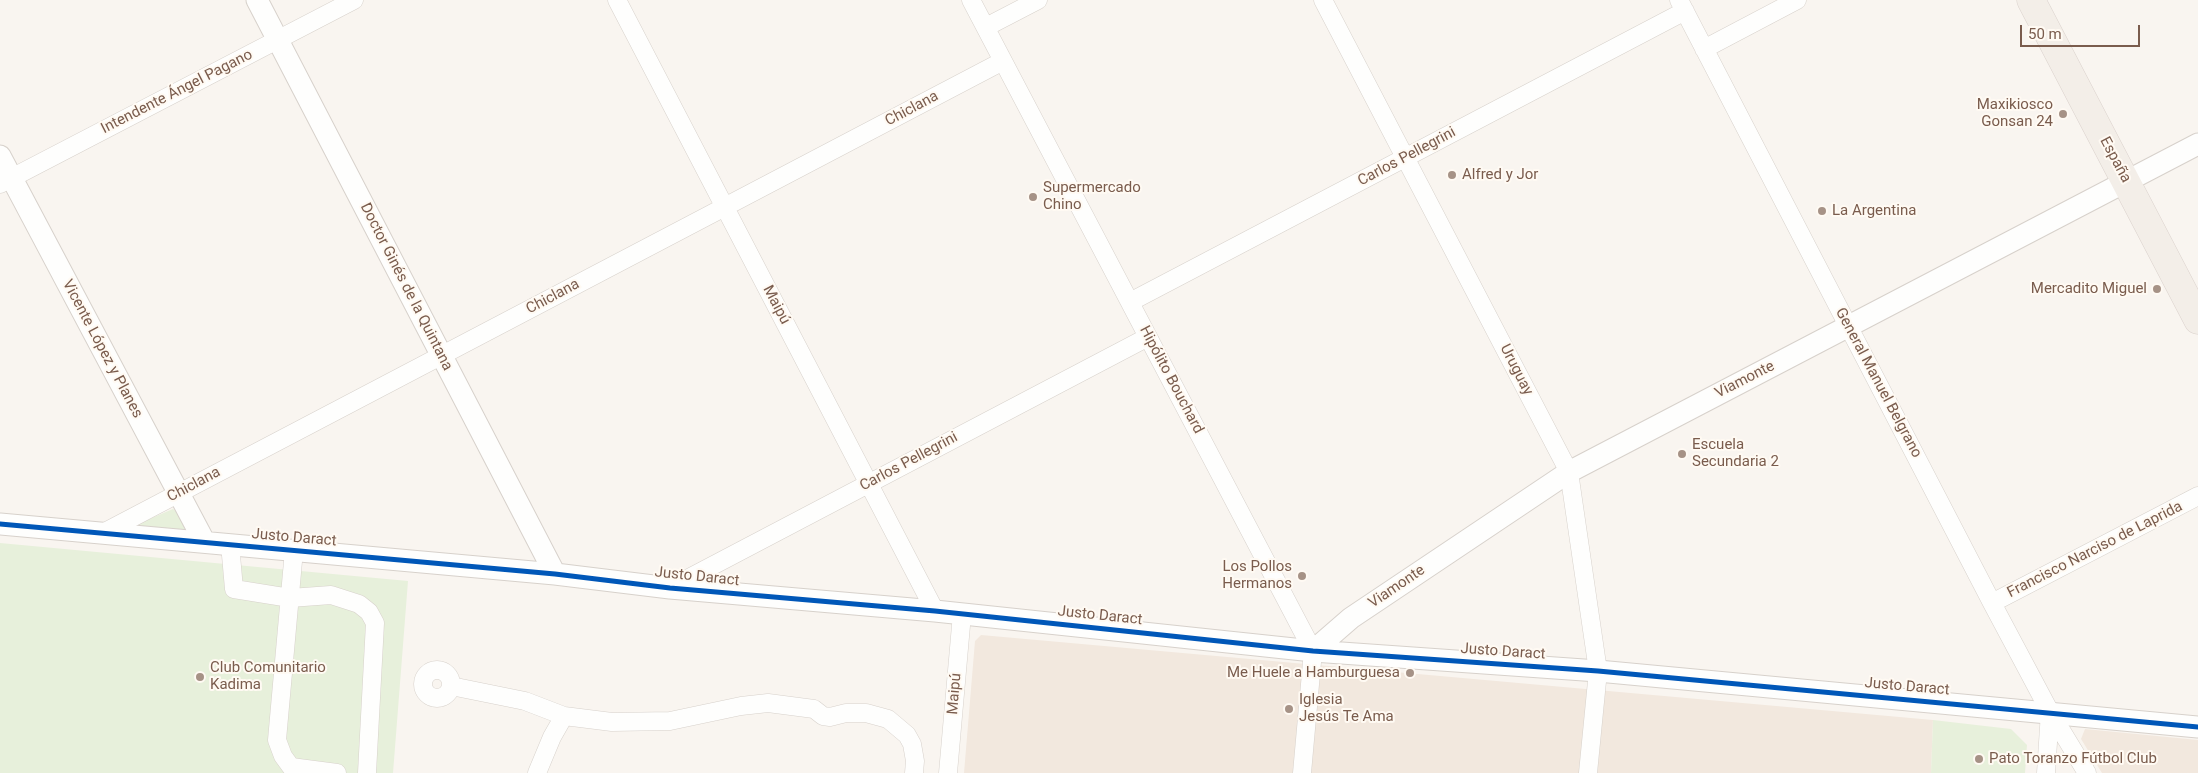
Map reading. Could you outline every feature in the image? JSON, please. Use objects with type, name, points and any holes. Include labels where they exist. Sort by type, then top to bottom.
[{"type":"main road","name":"España","points":[[2031,0],[2198,320]]},
{"type":"street","name":"Doctor Ginés de la Quintana","points":[[257,0],[556,574]]},
{"type":"street","name":"Intendente Ángel Pagano","points":[[6,181],[354,0]]},
{"type":"street","name":"Maipú","points":[[616,0],[935,611]]},
{"type":"street","name":"Hipólito Bouchard","points":[[971,0],[1313,651]]},
{"type":"street","points":[[986,27],[1038,0]]},
{"type":"street","name":"Uruguay","points":[[1323,0],[1569,472],[1598,671],[1588,773]]},
{"type":"street","points":[[1704,49],[1797,0]]},
{"type":"street","name":"Carlos Pellegrini","points":[[1130,302],[1405,158],[1682,6]]},
{"type":"street","name":"General Manuel Belgrano","points":[[1682,6],[1992,603],[2050,712],[2087,773]]},
{"type":"street","name":"Chiclana","points":[[102,533],[1003,61]]},
{"type":"street","name":"Viamonte","points":[[1313,651],[1351,618],[1569,472],[2198,144]]},
{"type":"street","name":"Vicente López y Planes","points":[[0,156],[6,181],[204,541]]},
{"type":"street","name":"Carlos Pellegrini","points":[[670,588],[1148,337]]},
{"type":"street","name":"Francisco Narciso de Laprida","points":[[1992,603],[2198,496]]},
{"type":"street","name":"Justo Daract","points":[[0,524],[556,574],[670,588],[935,611],[1313,651],[1598,671],[2198,727]]},
{"type":"street","points":[[230,544],[234,589],[290,598],[330,595],[359,604],[369,612],[375,623],[367,773]]},
{"type":"street","points":[[294,550],[277,740],[283,756],[291,766],[337,773]]},
{"type":"street","name":"Maipú","points":[[948,773],[962,614]]},
{"type":"street","points":[[1302,773],[1313,651]]},
{"type":"street","points":[[451,686],[525,702],[564,716],[612,722],[670,721],[741,706],[768,703],[814,710],[823,716],[830,717],[846,713],[866,713],[888,719],[907,735],[912,744],[915,761],[914,773]]},
{"type":"street","points":[[2046,773],[2050,712]]},
{"type":"street","points":[[537,773],[552,737],[564,716]]},
{"type":"shaded area","points":[[981,635],[1933,720],[1931,773],[964,773],[975,641]]},
{"type":"shaded area","points":[[2085,729],[2198,740],[2198,773],[2102,773],[2081,739]]},
{"type":"green space","points":[[173,509],[177,512],[187,533],[135,528],[135,525]]},
{"type":"green space","name":"Club Comunitario Kadima","points":[[0,543],[408,581],[393,773],[0,773]]},
{"type":"green space","name":"Pato Toranzo Fútbol Club","points":[[1933,720],[2011,729],[2027,745],[2025,773],[1931,773]]},
{"type":"cycle path","points":[[0,524],[555,574],[670,588],[935,611],[1313,651],[1598,671],[2198,727]]},
{"type":"place","name":"Maxikiosco Gonsan 24","points":[[2063,114]]},
{"type":"place","name":"Alfred y Jor","points":[[1452,175]]},
{"type":"place","name":"Supermercado Chino","points":[[1033,197]]},
{"type":"place","name":"La Argentina","points":[[1822,211]]},
{"type":"place","name":"Mercadito Miguel","points":[[2157,289]]},
{"type":"place","name":"Escuela Secundaria 2","points":[[1682,454]]},
{"type":"place","name":"Los Pollos Hermanos","points":[[1302,576]]},
{"type":"place","name":"Me Huele a Hamburguesa","points":[[1410,673]]},
{"type":"place","name":"Club Comunitario Kadima","points":[[200,677]]},
{"type":"place","name":"Iglesia Jesús Te Ama","points":[[1289,709]]},
{"type":"place","name":"Pato Toranzo Fútbol Club","points":[[1979,759]]}]
